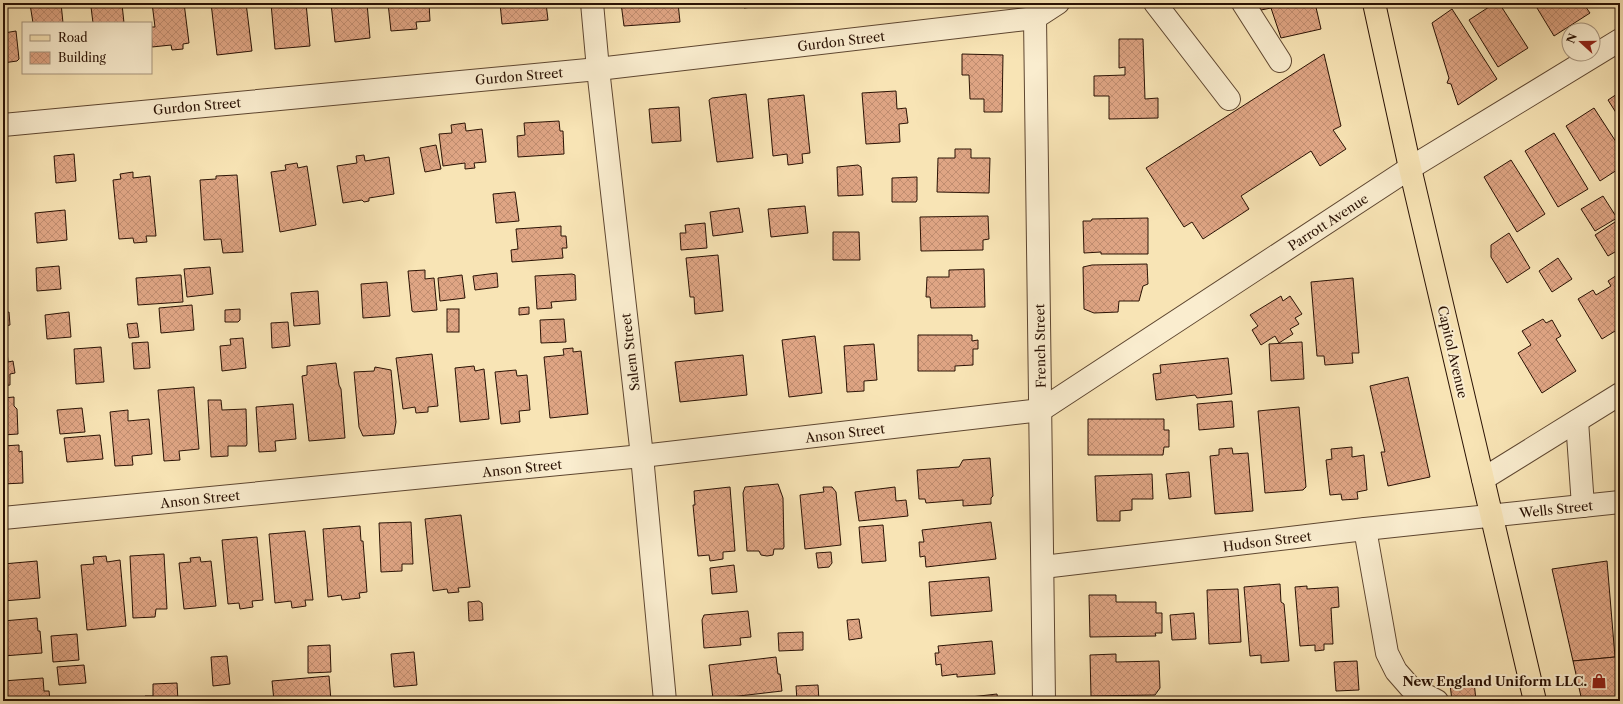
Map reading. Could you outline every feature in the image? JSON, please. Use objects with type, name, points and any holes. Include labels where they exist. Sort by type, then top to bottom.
[{"type":"main road","name":"Capitol Avenue","points":[[1374,3],[1410,168],[1535,701]]},
{"type":"street","name":"Salem Street","points":[[592,3],[598,69],[642,456],[665,701]]},
{"type":"street","points":[[1035,18],[1058,3]]},
{"type":"street","points":[[1155,3],[1229,99]]},
{"type":"street","points":[[1242,3],[1280,61]]},
{"type":"street","name":"Gurdon Street","points":[[3,125],[598,69],[1035,18]]},
{"type":"street","name":"French Street","points":[[1035,18],[1044,701]]},
{"type":"street","name":"Parrott Avenue","points":[[1041,410],[1410,168],[1620,40]]},
{"type":"street","points":[[1483,479],[1620,394]]},
{"type":"street","name":"Anson Street","points":[[3,518],[642,456],[1041,410]]},
{"type":"street","points":[[1577,421],[1582,506]]},
{"type":"street","name":"Wells Street","points":[[1492,516],[1620,502]]},
{"type":"street","name":"Hudson Street","points":[[1043,567],[1365,529],[1492,516]]},
{"type":"street","points":[[1365,529],[1387,653],[1396,671],[1413,694],[1437,701]]},
{"type":"building","points":[[61,3],[63,22],[33,22],[30,4]]},
{"type":"building","points":[[99,3],[106,3],[106,6],[122,4],[124,22],[93,22],[91,7],[99,6]]},
{"type":"building","points":[[152,3],[184,3],[189,43],[183,44],[183,49],[172,50],[171,45],[152,47],[152,27],[155,27]]},
{"type":"building","points":[[211,3],[246,3],[252,51],[217,55]]},
{"type":"building","points":[[271,3],[306,3],[310,46],[275,49]]},
{"type":"building","points":[[331,3],[367,3],[370,38],[335,42]]},
{"type":"building","points":[[388,3],[429,3],[430,21],[416,22],[417,29],[391,31]]},
{"type":"building","points":[[500,3],[546,3],[548,20],[502,24]]},
{"type":"building","points":[[621,3],[678,3],[680,22],[624,26]]},
{"type":"building","points":[[744,3],[785,3],[744,8]]},
{"type":"building","points":[[1257,3],[1315,3],[1321,29],[1281,38],[1271,8],[1261,10]]},
{"type":"building","points":[[1495,3],[1499,3],[1528,48],[1498,67],[1469,20]]},
{"type":"building","points":[[1534,3],[1583,3],[1590,13],[1576,22],[1561,22],[1561,32],[1554,36]]},
{"type":"building","points":[[1452,9],[1497,79],[1458,105],[1451,84],[1447,83],[1449,78],[1432,23]]},
{"type":"building","points":[[16,31],[19,59],[17,61],[3,63],[4,33]]},
{"type":"building","points":[[1119,39],[1143,39],[1145,99],[1158,98],[1158,118],[1109,119],[1109,96],[1094,96],[1094,76],[1125,75],[1125,67],[1119,68]]},
{"type":"building","points":[[962,54],[1003,55],[1002,112],[984,112],[984,99],[970,99],[969,75],[962,75]]},
{"type":"building","points":[[1324,54],[1341,126],[1333,130],[1346,149],[1320,166],[1311,151],[1241,196],[1249,209],[1203,239],[1192,222],[1184,227],[1146,168]]},
{"type":"building","points":[[896,91],[897,109],[906,108],[908,123],[899,124],[900,142],[866,144],[862,93]]},
{"type":"building","points":[[1620,92],[1620,119],[1608,100]]},
{"type":"building","points":[[746,94],[753,158],[717,162],[709,100],[712,98]]},
{"type":"building","points":[[804,95],[810,153],[802,154],[803,163],[788,165],[787,154],[773,156],[768,99]]},
{"type":"building","points":[[679,107],[681,141],[652,143],[649,109]]},
{"type":"building","points":[[1594,108],[1620,148],[1620,168],[1600,181],[1566,126]]},
{"type":"building","points":[[559,121],[560,131],[563,131],[564,154],[518,157],[517,136],[525,135],[524,123]]},
{"type":"building","points":[[465,123],[466,131],[482,129],[486,162],[474,163],[475,168],[465,169],[465,163],[443,166],[439,134],[452,133],[451,125]]},
{"type":"building","points":[[1554,133],[1588,189],[1558,207],[1525,151]]},
{"type":"building","points":[[436,145],[441,169],[425,172],[420,148]]},
{"type":"building","points":[[955,149],[971,149],[971,158],[990,158],[989,193],[937,192],[938,158],[955,158]]},
{"type":"building","points":[[74,154],[76,181],[56,183],[54,156]]},
{"type":"building","points":[[364,155],[365,161],[389,157],[394,194],[369,198],[369,201],[364,202],[362,200],[343,203],[337,166],[357,163],[356,156]]},
{"type":"building","points":[[1511,160],[1545,214],[1517,232],[1484,177]]},
{"type":"building","points":[[297,163],[298,168],[307,166],[316,225],[280,232],[271,172],[286,170],[285,165]]},
{"type":"building","points":[[858,165],[861,167],[863,195],[838,196],[837,167]]},
{"type":"building","points":[[133,172],[133,178],[150,176],[156,236],[146,236],[147,242],[134,243],[133,238],[119,239],[113,180],[121,179],[120,174]]},
{"type":"building","points":[[237,175],[243,252],[223,253],[221,239],[204,240],[200,180],[216,179],[216,176]]},
{"type":"building","points":[[917,177],[916,202],[892,202],[892,178]]},
{"type":"building","points":[[515,192],[519,221],[496,223],[493,194]]},
{"type":"building","points":[[1603,196],[1617,218],[1595,231],[1581,209]]},
{"type":"building","points":[[805,206],[808,233],[771,237],[768,209]]},
{"type":"building","points":[[739,208],[743,232],[713,236],[710,212]]},
{"type":"building","points":[[65,210],[67,240],[37,243],[35,213]]},
{"type":"building","points":[[988,216],[989,239],[983,240],[983,250],[921,251],[920,217]]},
{"type":"building","points":[[1148,218],[1148,254],[1101,254],[1101,252],[1084,253],[1083,221],[1091,221],[1092,219]]},
{"type":"building","points":[[1615,222],[1620,230],[1620,249],[1608,256],[1595,235]]},
{"type":"building","points":[[705,223],[707,248],[681,250],[680,233],[686,233],[685,225]]},
{"type":"building","points":[[561,226],[561,236],[566,236],[567,248],[562,248],[563,258],[512,262],[511,250],[518,249],[516,229]]},
{"type":"building","points":[[833,232],[859,232],[860,260],[833,260]]},
{"type":"building","points":[[1509,233],[1530,268],[1507,283],[1491,257],[1491,245]]},
{"type":"building","points":[[718,255],[723,311],[695,314],[694,297],[690,297],[686,258]]},
{"type":"building","points":[[1558,258],[1572,279],[1552,292],[1539,271]]},
{"type":"building","points":[[1147,264],[1148,284],[1143,286],[1139,301],[1119,301],[1118,312],[1094,313],[1084,309],[1083,267],[1092,265]]},
{"type":"building","points":[[59,266],[61,289],[37,291],[36,268]]},
{"type":"building","points":[[210,267],[213,294],[187,297],[184,269]]},
{"type":"building","points":[[984,269],[985,307],[931,308],[930,297],[926,297],[927,277],[949,277],[949,270]]},
{"type":"building","points":[[425,270],[425,279],[434,278],[437,310],[414,312],[412,311],[408,271]]},
{"type":"building","points":[[497,273],[498,287],[475,290],[473,276]]},
{"type":"building","points":[[1620,273],[1620,328],[1602,339],[1578,299],[1593,290],[1596,295],[1611,286],[1608,281]]},
{"type":"building","points":[[181,275],[183,302],[138,305],[136,278]]},
{"type":"building","points":[[462,275],[465,298],[440,301],[438,278]]},
{"type":"building","points":[[575,275],[576,300],[551,302],[552,308],[537,309],[535,276]]},
{"type":"building","points":[[1353,278],[1359,353],[1352,353],[1353,363],[1325,365],[1324,356],[1317,356],[1311,282]]},
{"type":"building","points":[[387,282],[390,316],[363,318],[361,284]]},
{"type":"building","points":[[318,291],[320,324],[294,326],[291,293]]},
{"type":"building","points":[[1281,296],[1283,301],[1290,296],[1302,314],[1295,318],[1299,324],[1290,329],[1293,334],[1279,343],[1275,336],[1261,345],[1252,330],[1258,326],[1250,315]]},
{"type":"building","points":[[192,305],[194,330],[161,333],[159,308]]},
{"type":"building","points":[[529,307],[529,314],[519,315],[519,308]]},
{"type":"building","points":[[240,309],[240,320],[238,322],[225,322],[225,310]]},
{"type":"building","points":[[447,309],[459,309],[459,332],[447,332]]},
{"type":"building","points":[[9,312],[10,325],[5,326],[6,336],[3,336],[3,313]]},
{"type":"building","points":[[69,312],[71,337],[47,339],[45,315]]},
{"type":"building","points":[[564,319],[566,342],[541,343],[540,320]]},
{"type":"building","points":[[1543,319],[1546,323],[1552,320],[1561,336],[1556,339],[1576,371],[1542,393],[1518,353],[1531,345],[1522,331]]},
{"type":"building","points":[[288,322],[290,346],[272,348],[271,323]]},
{"type":"building","points":[[137,323],[139,337],[129,338],[127,324]]},
{"type":"building","points":[[918,335],[972,335],[972,341],[978,340],[978,349],[973,349],[973,365],[955,366],[955,371],[918,371]]},
{"type":"building","points":[[815,336],[822,393],[789,397],[782,340]]},
{"type":"building","points":[[243,338],[246,368],[222,371],[220,346],[231,345],[230,339]]},
{"type":"building","points":[[148,342],[150,368],[134,369],[132,343]]},
{"type":"building","points":[[1302,342],[1304,379],[1271,381],[1269,344]]},
{"type":"building","points":[[874,344],[877,380],[864,381],[864,391],[847,392],[844,346]]},
{"type":"building","points":[[101,347],[104,382],[76,384],[74,349]]},
{"type":"building","points":[[573,348],[573,352],[581,351],[588,414],[550,418],[544,357],[564,355],[563,349]]},
{"type":"building","points":[[7,351],[8,362],[13,361],[15,373],[10,374],[10,385],[3,386],[3,352]]},
{"type":"building","points":[[432,354],[438,406],[428,407],[428,412],[416,413],[415,407],[403,409],[396,358]]},
{"type":"building","points":[[743,355],[747,395],[680,402],[675,362]]},
{"type":"building","points":[[1228,358],[1232,394],[1197,398],[1195,395],[1156,400],[1153,374],[1161,373],[1160,365]]},
{"type":"building","points":[[336,363],[339,385],[341,389],[345,438],[309,441],[302,376],[307,375],[307,366]]},
{"type":"building","points":[[474,366],[475,371],[484,369],[489,419],[460,422],[455,368]]},
{"type":"building","points":[[375,367],[391,370],[396,422],[394,434],[363,436],[359,427],[354,372],[374,371]]},
{"type":"building","points":[[516,370],[517,376],[527,375],[530,410],[519,411],[520,422],[501,424],[495,372]]},
{"type":"building","points":[[1408,377],[1430,477],[1388,486],[1381,452],[1385,452],[1370,386]]},
{"type":"building","points":[[194,387],[199,449],[179,451],[180,460],[164,461],[158,390]]},
{"type":"building","points":[[14,397],[14,406],[17,409],[18,434],[3,435],[3,398]]},
{"type":"building","points":[[208,400],[221,400],[222,410],[246,409],[246,446],[228,446],[228,456],[211,457]]},
{"type":"building","points":[[1232,401],[1234,427],[1199,430],[1197,404]]},
{"type":"building","points":[[293,404],[296,439],[275,441],[276,451],[259,452],[256,407]]},
{"type":"building","points":[[1299,407],[1306,487],[1303,490],[1265,493],[1258,411]]},
{"type":"building","points":[[82,408],[85,432],[60,434],[57,410]]},
{"type":"building","points":[[128,410],[128,421],[149,419],[152,454],[132,456],[133,465],[115,466],[110,412]]},
{"type":"building","points":[[1088,419],[1164,419],[1164,430],[1169,430],[1169,447],[1164,447],[1163,455],[1088,455]]},
{"type":"building","points":[[100,435],[103,459],[67,462],[64,438]]},
{"type":"building","points":[[19,445],[19,452],[22,451],[23,483],[3,484],[3,446]]},
{"type":"building","points":[[1352,447],[1352,457],[1364,455],[1367,490],[1357,492],[1358,499],[1342,500],[1341,494],[1330,495],[1326,460],[1332,459],[1331,449]]},
{"type":"building","points":[[1232,448],[1233,454],[1248,453],[1253,511],[1215,514],[1210,456],[1219,455],[1219,449]]},
{"type":"building","points":[[990,458],[993,496],[991,498],[991,504],[963,506],[963,500],[926,503],[925,499],[919,499],[917,470],[959,467],[963,460]]},
{"type":"building","points":[[1189,472],[1191,497],[1169,499],[1166,474]]},
{"type":"building","points":[[1152,474],[1153,499],[1132,499],[1132,510],[1120,511],[1120,521],[1097,521],[1095,476]]},
{"type":"building","points":[[778,484],[783,498],[784,547],[783,549],[774,549],[773,555],[767,556],[761,555],[759,551],[747,551],[743,493],[745,487]]},
{"type":"building","points":[[730,487],[735,551],[723,552],[723,559],[710,561],[709,555],[698,556],[693,505],[695,505],[694,491]]},
{"type":"building","points":[[823,487],[832,487],[836,492],[841,545],[805,549],[800,495],[824,492]]},
{"type":"building","points":[[895,487],[896,501],[906,500],[908,516],[859,521],[855,492]]},
{"type":"building","points":[[461,515],[470,587],[458,588],[459,592],[448,593],[447,589],[433,591],[425,519]]},
{"type":"building","points":[[411,522],[413,564],[402,564],[402,571],[381,572],[379,523]]},
{"type":"building","points":[[991,522],[996,559],[926,567],[925,556],[920,557],[919,542],[924,542],[922,530]]},
{"type":"building","points":[[883,525],[886,561],[862,563],[859,527]]},
{"type":"building","points":[[360,526],[361,541],[363,541],[367,592],[359,593],[360,598],[342,600],[341,595],[328,597],[323,529]]},
{"type":"building","points":[[305,531],[313,600],[305,600],[306,606],[292,608],[291,601],[275,603],[269,534]]},
{"type":"building","points":[[257,537],[263,600],[252,601],[253,607],[240,609],[239,603],[228,604],[222,540]]},
{"type":"building","points":[[831,552],[832,563],[829,567],[818,568],[816,553]]},
{"type":"building","points":[[164,554],[167,609],[156,609],[155,617],[133,618],[130,556]]},
{"type":"building","points":[[106,556],[107,562],[120,560],[126,626],[87,630],[81,565],[94,564],[93,557]]},
{"type":"building","points":[[200,557],[201,562],[211,561],[216,606],[184,609],[179,563],[191,562],[190,558]]},
{"type":"building","points":[[37,561],[40,598],[3,601],[3,564]]},
{"type":"building","points":[[1607,561],[1615,657],[1573,661],[1552,569]]},
{"type":"building","points":[[734,565],[737,592],[712,594],[710,568]]},
{"type":"building","points":[[989,577],[992,611],[931,616],[929,582]]},
{"type":"building","points":[[1280,584],[1281,602],[1284,604],[1289,661],[1261,663],[1261,655],[1250,656],[1244,587]]},
{"type":"building","points":[[1307,586],[1307,589],[1338,587],[1339,607],[1331,608],[1333,644],[1324,644],[1324,650],[1315,651],[1315,645],[1300,646],[1295,587]]},
{"type":"building","points":[[1238,589],[1241,642],[1209,644],[1207,590]]},
{"type":"building","points":[[1089,595],[1116,595],[1116,602],[1156,602],[1156,613],[1162,613],[1162,633],[1155,633],[1156,636],[1090,637]]},
{"type":"building","points":[[479,601],[482,603],[483,620],[469,621],[468,602]]},
{"type":"building","points":[[748,611],[751,637],[740,638],[741,645],[704,648],[702,620],[704,615]]},
{"type":"building","points":[[1194,613],[1196,639],[1172,640],[1170,615]]},
{"type":"building","points":[[37,618],[42,653],[3,656],[3,621]]},
{"type":"building","points":[[859,619],[862,638],[849,640],[847,620]]},
{"type":"building","points":[[803,632],[803,650],[779,651],[778,633]]},
{"type":"building","points":[[77,634],[79,660],[53,662],[51,636]]},
{"type":"building","points":[[992,641],[995,674],[957,677],[957,674],[942,676],[941,664],[936,665],[935,653],[939,653],[938,646]]},
{"type":"building","points":[[330,645],[331,672],[308,673],[308,646]]},
{"type":"building","points":[[414,652],[417,685],[394,687],[391,654]]},
{"type":"building","points":[[1116,654],[1116,662],[1159,661],[1160,688],[1155,695],[1091,696],[1090,655]]},
{"type":"building","points":[[227,656],[230,684],[213,686],[211,657]]},
{"type":"building","points":[[776,657],[782,691],[713,699],[709,665]]},
{"type":"building","name":"New England Uniform LLC.","points":[[1620,657],[1620,701],[1582,701],[1573,661]]},
{"type":"building","points":[[1357,661],[1359,690],[1336,691],[1334,662]]},
{"type":"building","points":[[84,665],[86,683],[59,685],[57,667]]},
{"type":"building","points":[[329,676],[331,701],[274,701],[272,681]]},
{"type":"building","points":[[43,678],[44,691],[49,691],[50,700],[3,701],[3,681]]},
{"type":"building","points":[[1474,681],[1476,701],[1452,701],[1450,684]]},
{"type":"building","points":[[177,683],[178,701],[146,701],[145,696],[153,696],[153,684]]},
{"type":"building","points":[[818,685],[819,701],[797,701],[796,686]]},
{"type":"building","points":[[997,694],[998,701],[944,701],[944,700]]},
{"type":"place","name":"New England Uniform LLC.","points":[[1599,681]]}]
